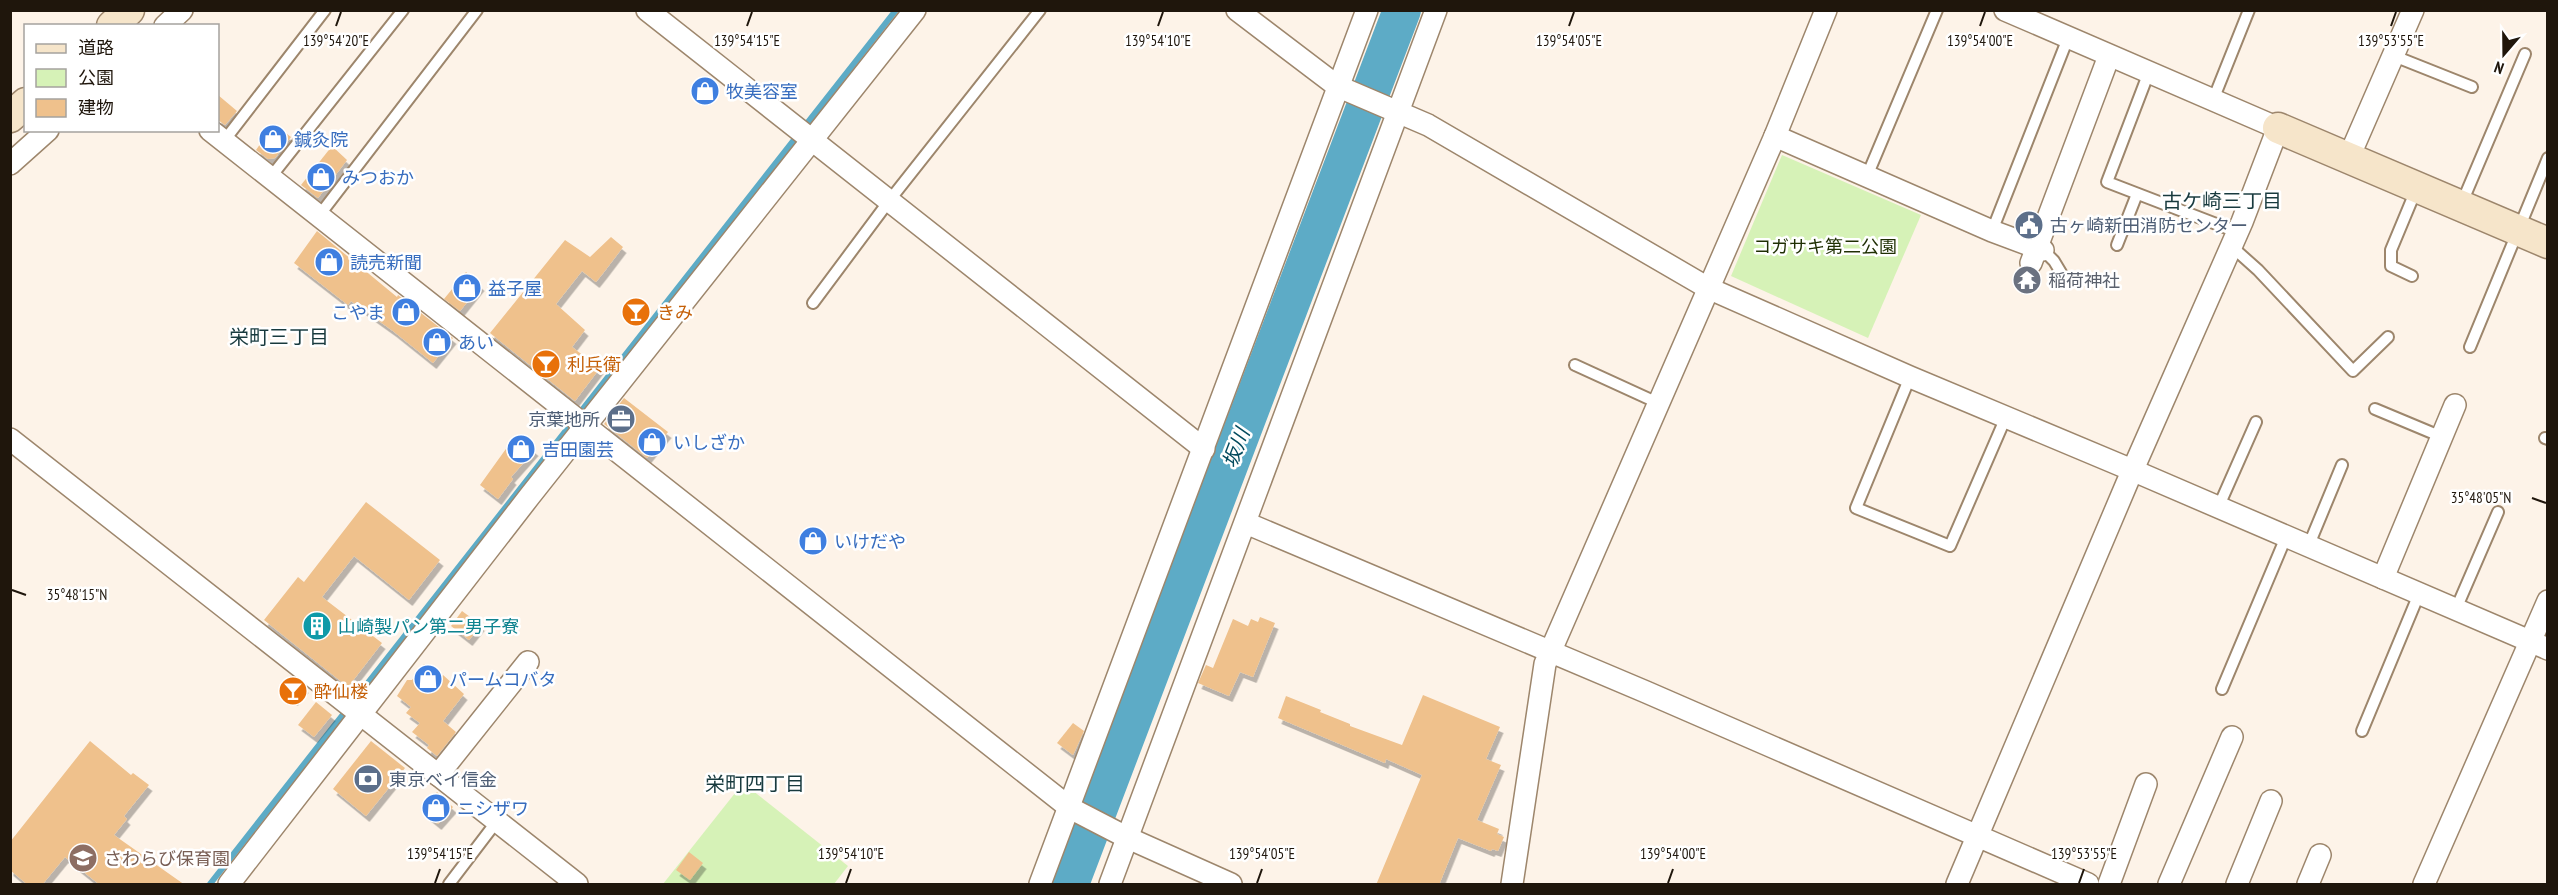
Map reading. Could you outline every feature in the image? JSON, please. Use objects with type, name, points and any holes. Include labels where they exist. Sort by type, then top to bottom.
[{"type":"street","points":[[114,24],[129,10]]},
{"type":"street","points":[[167,24],[182,10]]},
{"type":"street","points":[[647,10],[1204,449]]},
{"type":"street","points":[[229,885],[354,709],[529,497],[579,422],[805,135],[915,10]]},
{"type":"street","points":[[1237,10],[1337,86],[1428,125],[1708,288],[1910,377],[2538,645]]},
{"type":"street","points":[[1040,885],[1073,809],[1337,86],[1367,10]]},
{"type":"street","points":[[1110,885],[1124,836],[1246,523],[1436,10]]},
{"type":"street","points":[[1512,885],[1545,664],[1775,136],[1826,10]]},
{"type":"street","points":[[2005,10],[2032,16],[2068,38],[2547,243]]},
{"type":"street","points":[[2349,157],[2413,10]]},
{"type":"street","points":[[1775,136],[1992,231],[2037,254],[2109,56]]},
{"type":"street","points":[[10,117],[24,105]]},
{"type":"street","points":[[1957,885],[2278,128]]},
{"type":"street","points":[[10,164],[46,132]]},
{"type":"street","points":[[217,136],[1073,809],[1124,836],[1231,885]]},
{"type":"street","points":[[2383,578],[2455,405]]},
{"type":"street","points":[[10,439],[497,821],[566,881]]},
{"type":"street","points":[[1246,523],[1549,653],[1646,692],[2088,885]]},
{"type":"street","points":[[2424,885],[2538,645],[2547,601]]},
{"type":"street","points":[[438,775],[528,662]]},
{"type":"street","points":[[2169,885],[2232,737]]},
{"type":"street","points":[[2109,885],[2146,784]]},
{"type":"street","points":[[2236,885],[2271,801]]},
{"type":"street","points":[[2308,885],[2320,855]]},
{"type":"lane","points":[[217,136],[325,10]]},
{"type":"lane","points":[[270,178],[403,10]]},
{"type":"lane","points":[[318,217],[477,10]]},
{"type":"lane","points":[[813,303],[889,201],[1040,10]]},
{"type":"lane","points":[[1867,176],[1936,10]]},
{"type":"lane","points":[[2213,100],[2250,10]]},
{"type":"lane","points":[[1992,231],[2068,38]]},
{"type":"lane","points":[[2461,205],[2525,54]]},
{"type":"lane","points":[[2394,56],[2472,87]]},
{"type":"lane","points":[[2149,72],[2106,182],[2233,238],[2258,270],[2353,371],[2388,337]]},
{"type":"lane","points":[[2470,347],[2547,158]]},
{"type":"lane","points":[[2412,276],[2391,266],[2391,249],[2417,186]]},
{"type":"lane","points":[[2117,245],[2137,194]]},
{"type":"lane","points":[[2037,254],[2054,261],[2066,281]]},
{"type":"lane","points":[[1575,365],[1658,403]]},
{"type":"lane","points":[[1910,377],[1856,508],[1950,546],[2006,417]]},
{"type":"lane","points":[[2375,410],[2442,436]]},
{"type":"lane","points":[[2218,508],[2256,422]]},
{"type":"lane","points":[[2308,547],[2342,465]]},
{"type":"lane","points":[[2456,609],[2498,512]]},
{"type":"lane","points":[[2222,689],[2286,537]]},
{"type":"lane","points":[[2362,731],[2419,594]]},
{"type":"lane","points":[[449,885],[497,821]]},
{"type":"green space","name":"コガサキ第二公園","points":[[1782,155],[1921,215],[1868,338],[1731,276]]},
{"type":"green space","points":[[743,783],[848,866],[834,884],[663,884]]},
{"type":"building","points":[[219,96],[237,111],[225,125],[219,121]]},
{"type":"building","points":[[274,124],[291,137],[275,158],[268,159],[256,150]]},
{"type":"building","points":[[332,146],[347,160],[318,198],[301,185]]},
{"type":"building","points":[[317,231],[397,297],[398,295],[453,338],[433,363],[393,331],[351,301],[348,305],[294,263]]},
{"type":"building","points":[[611,237],[623,247],[596,282],[582,271],[556,304],[585,330],[572,347],[600,368],[575,401],[490,333],[565,240],[590,257]]},
{"type":"building","points":[[466,272],[481,285],[460,311],[444,299]]},
{"type":"building","points":[[624,398],[668,432],[647,458],[604,424]]},
{"type":"building","points":[[516,435],[535,450],[511,477],[513,479],[498,499],[480,485]]},
{"type":"building","points":[[366,502],[440,560],[409,600],[354,556],[322,597],[382,643],[348,687],[264,620],[298,577],[304,582]]},
{"type":"building","points":[[462,611],[481,625],[469,640],[451,626]]},
{"type":"building","points":[[1260,617],[1275,623],[1253,677],[1240,672],[1229,696],[1198,683],[1206,665],[1213,668],[1233,619],[1248,626],[1251,619],[1258,622]]},
{"type":"building","points":[[424,664],[441,677],[443,675],[464,694],[443,721],[456,732],[437,756],[427,748],[429,745],[412,732],[420,723],[406,713],[411,707],[397,696],[407,680],[412,680]]},
{"type":"building","points":[[291,676],[305,687],[294,700],[281,689]]},
{"type":"building","points":[[1423,695],[1500,727],[1486,759],[1501,765],[1477,820],[1499,829],[1497,834],[1504,837],[1498,851],[1492,849],[1491,851],[1458,838],[1439,885],[1376,885],[1422,775],[1386,759],[1385,763],[1278,718],[1286,696],[1321,710],[1320,712],[1350,724],[1350,726],[1402,745]]},
{"type":"building","points":[[316,702],[332,715],[314,737],[298,725]]},
{"type":"building","points":[[1073,723],[1084,731],[1073,755],[1057,743]]},
{"type":"building","points":[[90,741],[131,775],[133,773],[149,785],[124,816],[127,819],[114,835],[185,885],[100,885],[65,857],[42,885],[28,885],[10,870],[10,842]]},
{"type":"building","points":[[371,741],[405,768],[366,816],[333,789]]},
{"type":"building","points":[[437,792],[453,807],[438,824],[422,811]]},
{"type":"building","points":[[689,852],[703,863],[690,880],[676,870]]},
{"type":"waterway","points":[[210,884],[896,10]]},
{"type":"waterway","name":"坂川","points":[[1070,884],[1402,10]]},
{"type":"place","name":"牧美容室","points":[[705,91]]},
{"type":"place","name":"鍼灸院","points":[[273,139]]},
{"type":"place","name":"みつおか","points":[[321,177]]},
{"type":"place","name":"古ヶ崎新田消防センター","points":[[2029,225]]},
{"type":"place","name":"読売新聞","points":[[329,262]]},
{"type":"place","name":"稲荷神社","points":[[2027,280]]},
{"type":"place","name":"益子屋","points":[[467,288]]},
{"type":"place","name":"こやま","points":[[406,312]]},
{"type":"place","name":"きみ","points":[[636,312]]},
{"type":"place","name":"あい","points":[[437,342]]},
{"type":"place","name":"利兵衛","points":[[546,364]]},
{"type":"place","name":"京葉地所","points":[[621,419]]},
{"type":"place","name":"いしざか","points":[[652,442]]},
{"type":"place","name":"吉田園芸","points":[[521,449]]},
{"type":"place","name":"いけだや","points":[[813,541]]},
{"type":"place","name":"山崎製パン第二男子寮","points":[[317,626]]},
{"type":"place","name":"パームコバタ","points":[[428,679]]},
{"type":"place","name":"酔仙楼","points":[[293,691]]},
{"type":"place","name":"東京ベイ信金","points":[[368,779]]},
{"type":"place","name":"ニシザワ","points":[[436,808]]},
{"type":"place","name":"さわらび保育園","points":[[83,858]]},
{"type":"district","name":"古ケ崎三丁目","points":[[2222,201]]},
{"type":"district","name":"栄町三丁目","points":[[279,337]]},
{"type":"district","name":"栄町四丁目","points":[[755,784]]}]
